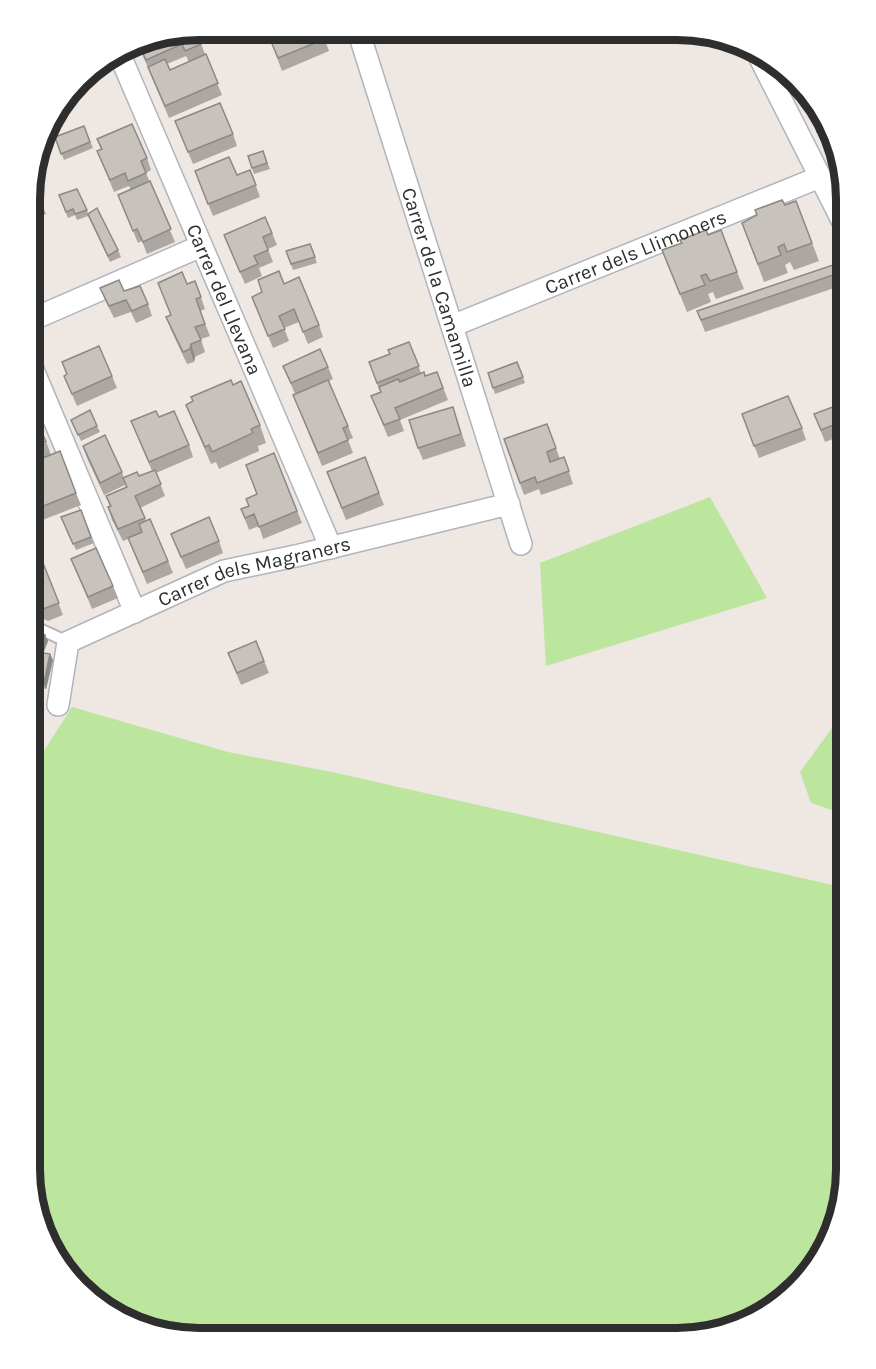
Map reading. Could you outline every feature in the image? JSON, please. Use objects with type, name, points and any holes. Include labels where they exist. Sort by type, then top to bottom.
[{"type":"street","name":"Carrer de la Camamilla","points":[[361,41],[521,544]]},
{"type":"street","name":"Carrer del Llevana","points":[[122,61],[331,548]]},
{"type":"street","points":[[770,71],[836,208]]},
{"type":"street","name":"Carrer dels Llimoners","points":[[452,326],[820,177]]},
{"type":"street","points":[[41,316],[201,246]]},
{"type":"street","points":[[41,389],[135,612]]},
{"type":"street","name":"Carrer dels Magraners","points":[[68,642],[224,570],[331,548],[509,504]]},
{"type":"street","points":[[58,705],[68,642]]},
{"type":"lane","points":[[41,630],[68,642]]},
{"type":"green space","points":[[710,497],[767,598],[546,666],[540,563]]},
{"type":"green space","points":[[72,707],[228,752],[332,772],[835,886],[835,1180],[830,1211],[823,1230],[803,1266],[773,1296],[756,1307],[718,1323],[676,1328],[179,1327],[139,1316],[103,1296],[73,1266],[62,1249],[49,1221],[41,1180],[41,755]]},
{"type":"green space","points":[[835,723],[835,811],[811,803],[800,772]]},
{"type":"building","points":[[189,41],[200,41],[201,44],[185,51],[182,44],[146,60],[142,51],[148,49]]},
{"type":"building","points":[[271,41],[321,41],[278,58]]},
{"type":"building","points":[[206,54],[218,83],[165,106],[148,67],[165,59],[170,70]]},
{"type":"building","points":[[220,103],[233,134],[188,152],[175,121]]},
{"type":"building","points":[[132,124],[147,158],[141,161],[146,173],[128,181],[125,173],[110,180],[97,151],[102,149],[97,139]]},
{"type":"building","points":[[84,126],[90,142],[61,154],[55,137]]},
{"type":"building","points":[[263,151],[267,163],[252,168],[248,156]]},
{"type":"building","points":[[229,157],[237,175],[250,170],[256,185],[208,204],[195,171]]},
{"type":"building","points":[[150,181],[171,229],[143,242],[137,229],[133,231],[118,195]]},
{"type":"building","points":[[77,189],[87,210],[75,214],[73,209],[66,212],[59,195]]},
{"type":"building","points":[[782,200],[785,205],[796,201],[812,243],[787,252],[784,244],[778,247],[781,255],[758,264],[742,223],[757,215],[755,210]]},
{"type":"building","points":[[97,208],[118,250],[108,256],[88,214]]},
{"type":"building","points":[[265,217],[272,233],[263,237],[268,250],[254,256],[258,264],[240,272],[224,235]]},
{"type":"building","points":[[706,230],[708,235],[721,230],[737,272],[710,281],[706,274],[701,276],[705,285],[680,294],[662,250],[682,243],[680,240]]},
{"type":"building","points":[[310,244],[315,257],[291,264],[286,251]]},
{"type":"building","points":[[836,264],[836,274],[701,320],[697,311]]},
{"type":"building","points":[[279,271],[284,284],[299,277],[319,325],[303,332],[294,309],[279,316],[285,329],[268,336],[252,297],[262,292],[258,280]]},
{"type":"building","points":[[182,272],[187,284],[195,281],[201,297],[196,299],[205,324],[195,327],[201,340],[191,344],[190,349],[183,352],[166,317],[171,315],[158,283]]},
{"type":"building","points":[[119,280],[124,291],[140,286],[148,304],[132,311],[126,300],[109,306],[100,288]]},
{"type":"building","points":[[409,342],[419,366],[377,383],[369,362],[390,354],[388,350]]},
{"type":"building","points":[[99,346],[112,376],[72,394],[64,376],[67,374],[62,362]]},
{"type":"building","points":[[320,349],[328,367],[291,383],[283,366]]},
{"type":"building","points":[[517,362],[523,377],[493,388],[488,373]]},
{"type":"building","points":[[424,372],[425,376],[437,372],[443,388],[395,408],[400,419],[384,425],[371,396],[381,392],[379,387],[398,379],[400,382]]},
{"type":"building","points":[[231,380],[233,385],[241,381],[260,425],[251,429],[253,433],[212,452],[209,445],[205,447],[186,405],[193,401],[191,397]]},
{"type":"building","points":[[328,380],[348,426],[343,428],[348,440],[318,453],[293,395]]},
{"type":"building","points":[[788,396],[802,428],[754,446],[742,414]]},
{"type":"building","points":[[836,406],[836,424],[821,430],[814,414]]},
{"type":"building","points":[[453,407],[461,434],[418,448],[409,420]]},
{"type":"building","points":[[90,410],[97,426],[78,435],[71,420]]},
{"type":"building","points":[[156,411],[159,417],[174,411],[189,445],[149,462],[131,421]]},
{"type":"building","points":[[547,424],[556,448],[547,452],[550,462],[564,457],[569,471],[537,483],[535,477],[520,483],[504,439]]},
{"type":"building","points":[[41,431],[46,441],[41,443]]},
{"type":"building","points":[[105,435],[122,472],[100,483],[83,446]]},
{"type":"building","points":[[60,451],[76,493],[41,507],[41,459]]},
{"type":"building","points":[[274,453],[297,511],[259,527],[254,514],[245,518],[241,509],[249,506],[246,499],[257,494],[246,465]]},
{"type":"building","points":[[365,457],[379,493],[342,508],[327,472]]},
{"type":"building","points":[[155,470],[161,484],[135,496],[145,518],[118,529],[108,507],[111,506],[106,496],[127,487],[123,478],[137,472],[139,476]]},
{"type":"building","points":[[81,510],[91,537],[73,544],[61,517]]},
{"type":"building","points":[[209,517],[219,541],[181,557],[171,534]]},
{"type":"building","points":[[150,519],[168,561],[143,572],[128,538],[142,532],[139,524]]},
{"type":"building","points":[[96,548],[113,586],[88,597],[71,559]]},
{"type":"building","points":[[41,558],[59,603],[41,608]]},
{"type":"building","points":[[41,633],[45,635],[41,645]]},
{"type":"building","points":[[256,641],[264,661],[237,673],[228,653]]},
{"type":"building","points":[[41,652],[50,654],[44,683],[41,682]]}]
